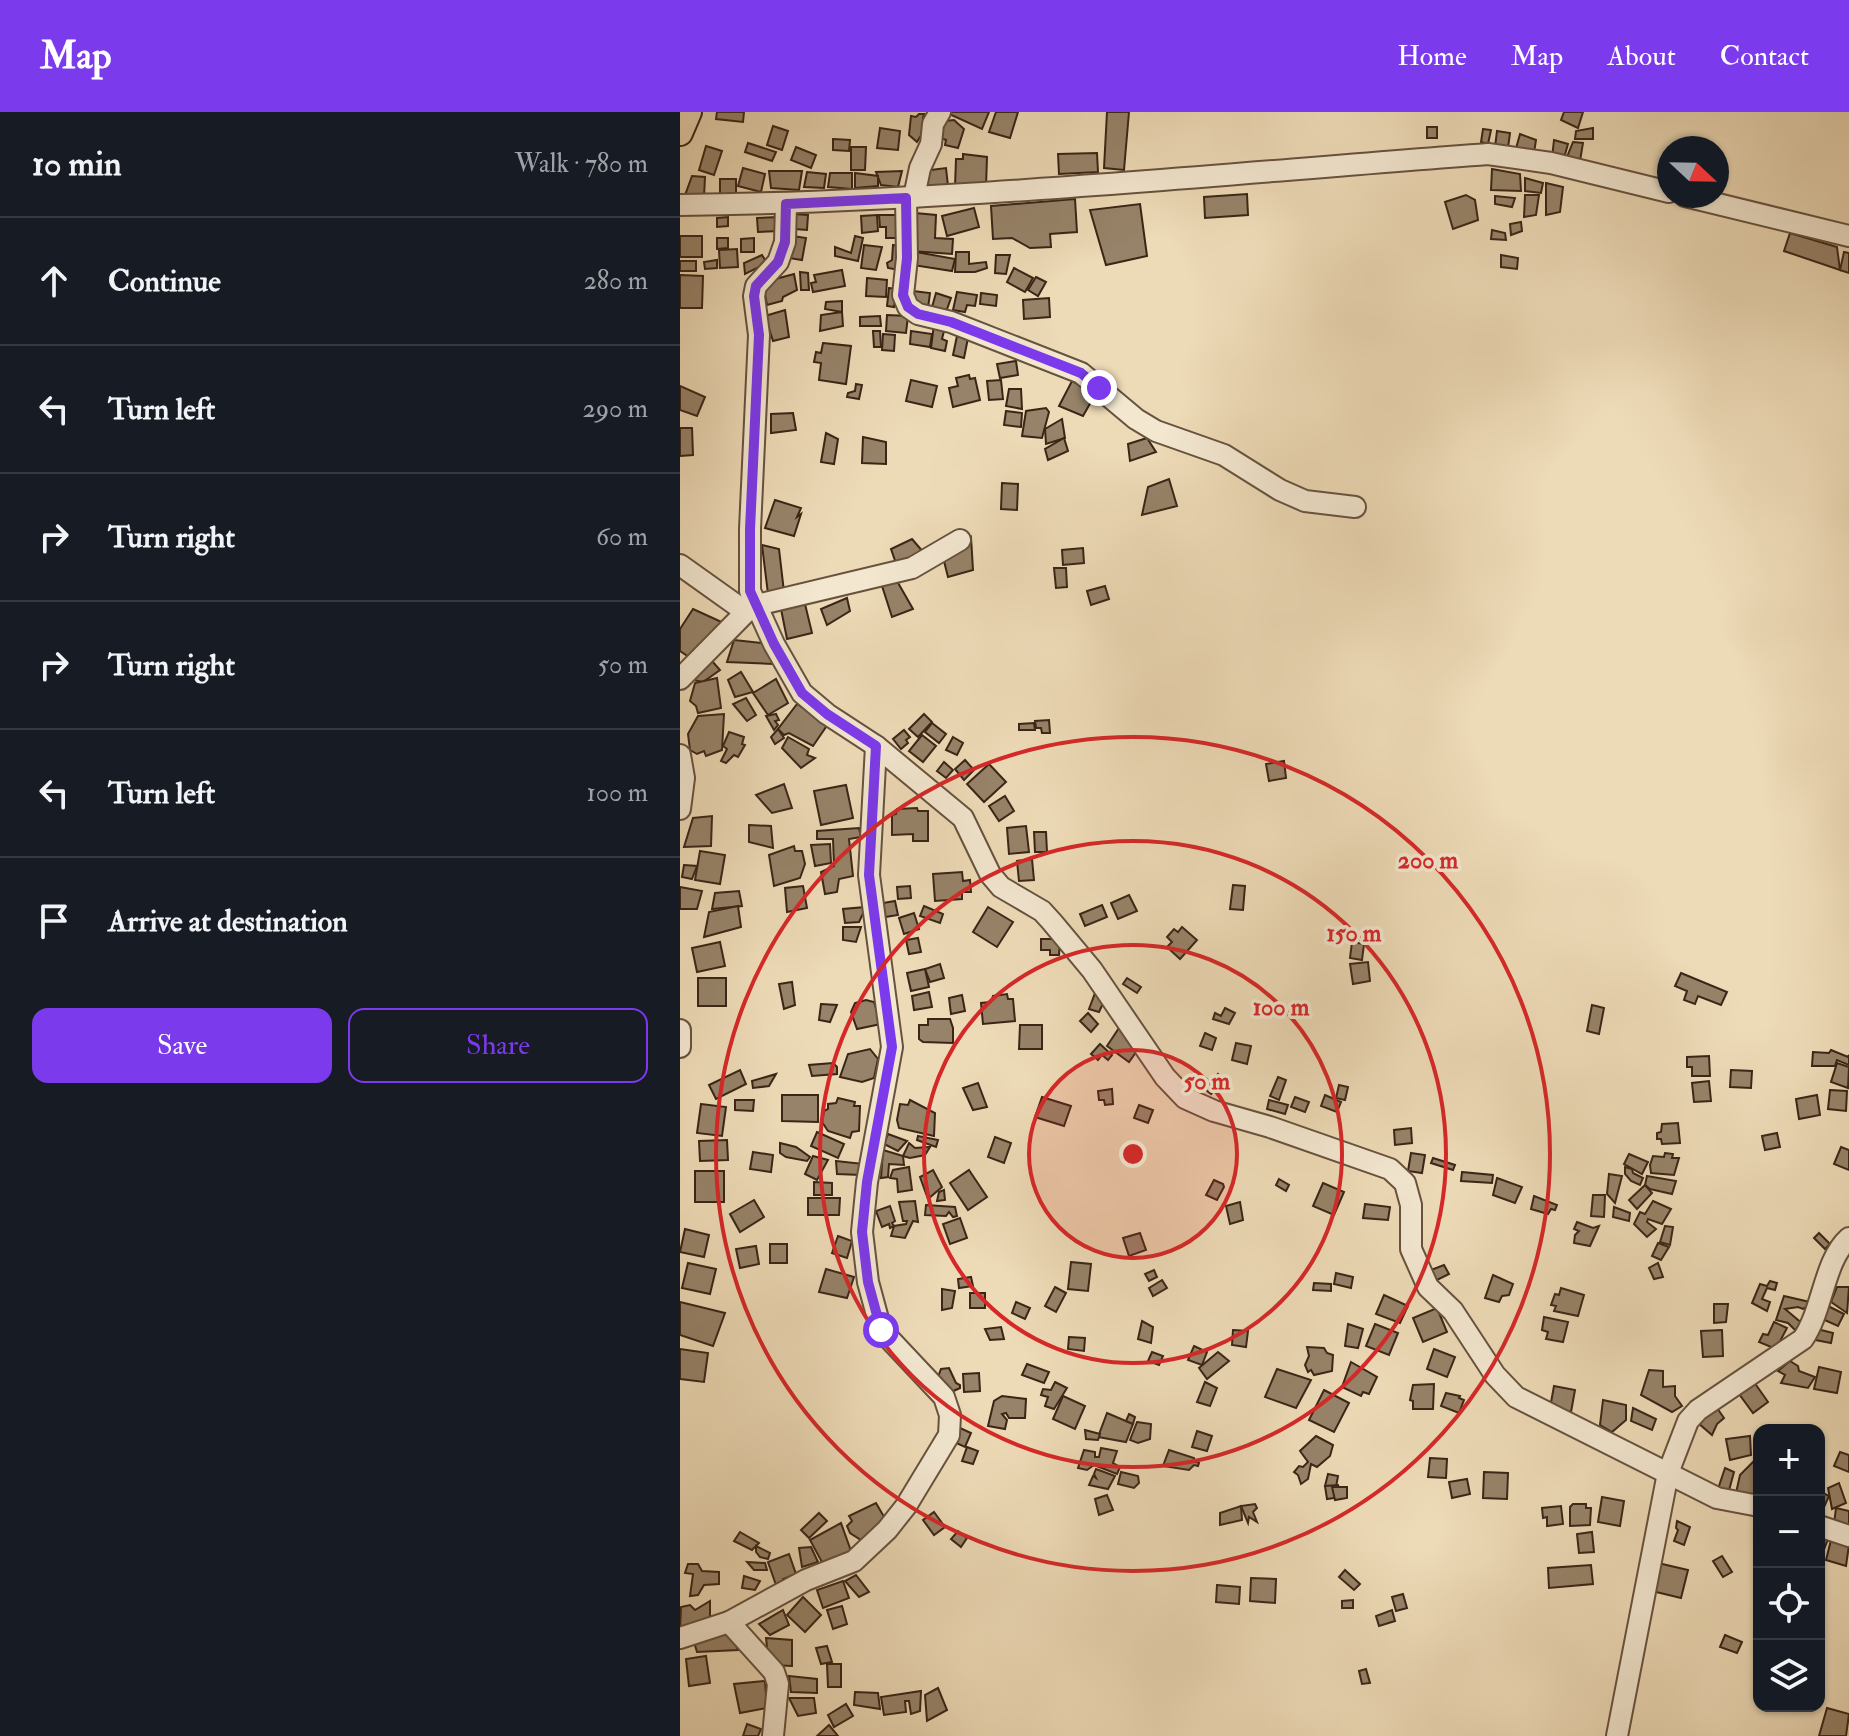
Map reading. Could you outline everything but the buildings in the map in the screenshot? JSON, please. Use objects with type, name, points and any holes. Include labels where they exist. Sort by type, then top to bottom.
[{"type":"main road","points":[[680,133],[689,112]]},
{"type":"street","points":[[940,112],[933,124],[931,144],[910,197],[903,295],[908,307],[918,314],[951,322],[1081,373],[1136,419],[1156,431],[1224,455],[1280,490],[1305,501],[1355,507]]},
{"type":"street","points":[[680,205],[786,204],[910,197],[1488,154],[1551,163],[1657,189]]},
{"type":"street","points":[[786,204],[782,252],[778,262],[756,286],[754,296],[759,335],[750,591],[752,608],[802,693],[827,714],[876,746],[963,818],[990,874],[1001,887],[1042,911],[1052,922],[1092,970],[1165,1077],[1185,1098],[1214,1111],[1390,1169],[1405,1183],[1411,1205],[1411,1249],[1428,1287],[1453,1311],[1495,1375],[1516,1397],[1717,1498],[1753,1505]]},
{"type":"street","points":[[1729,207],[1849,236]]},
{"type":"street","points":[[680,679],[752,608],[912,568],[960,540]]},
{"type":"street","points":[[680,565],[752,608]]},
{"type":"street","points":[[680,1638],[729,1622],[806,1580],[854,1561],[887,1530],[906,1506],[949,1435],[950,1415],[944,1397],[881,1330],[868,1282],[862,1232],[867,1182],[892,1047],[869,875],[876,746]]},
{"type":"street","points":[[680,755],[684,778],[680,809]]},
{"type":"street","points":[[680,1030],[680,1047]]},
{"type":"street","points":[[1617,1736],[1668,1473],[1688,1421],[1698,1410],[1803,1339],[1813,1323],[1834,1261],[1849,1238]]},
{"type":"street","points":[[1825,1528],[1849,1536]]},
{"type":"street","points":[[729,1622],[774,1672],[778,1684],[773,1736]]},
{"type":"route","points":[[881,1330],[868,1282],[862,1232],[867,1182],[892,1047],[869,875],[876,746],[827,714],[802,693],[774,644],[750,591],[759,335],[754,296],[756,286],[778,262],[785,242],[786,204],[906,198],[907,258],[903,295],[908,307],[918,314],[951,322],[1081,373],[1099,388]]}]
